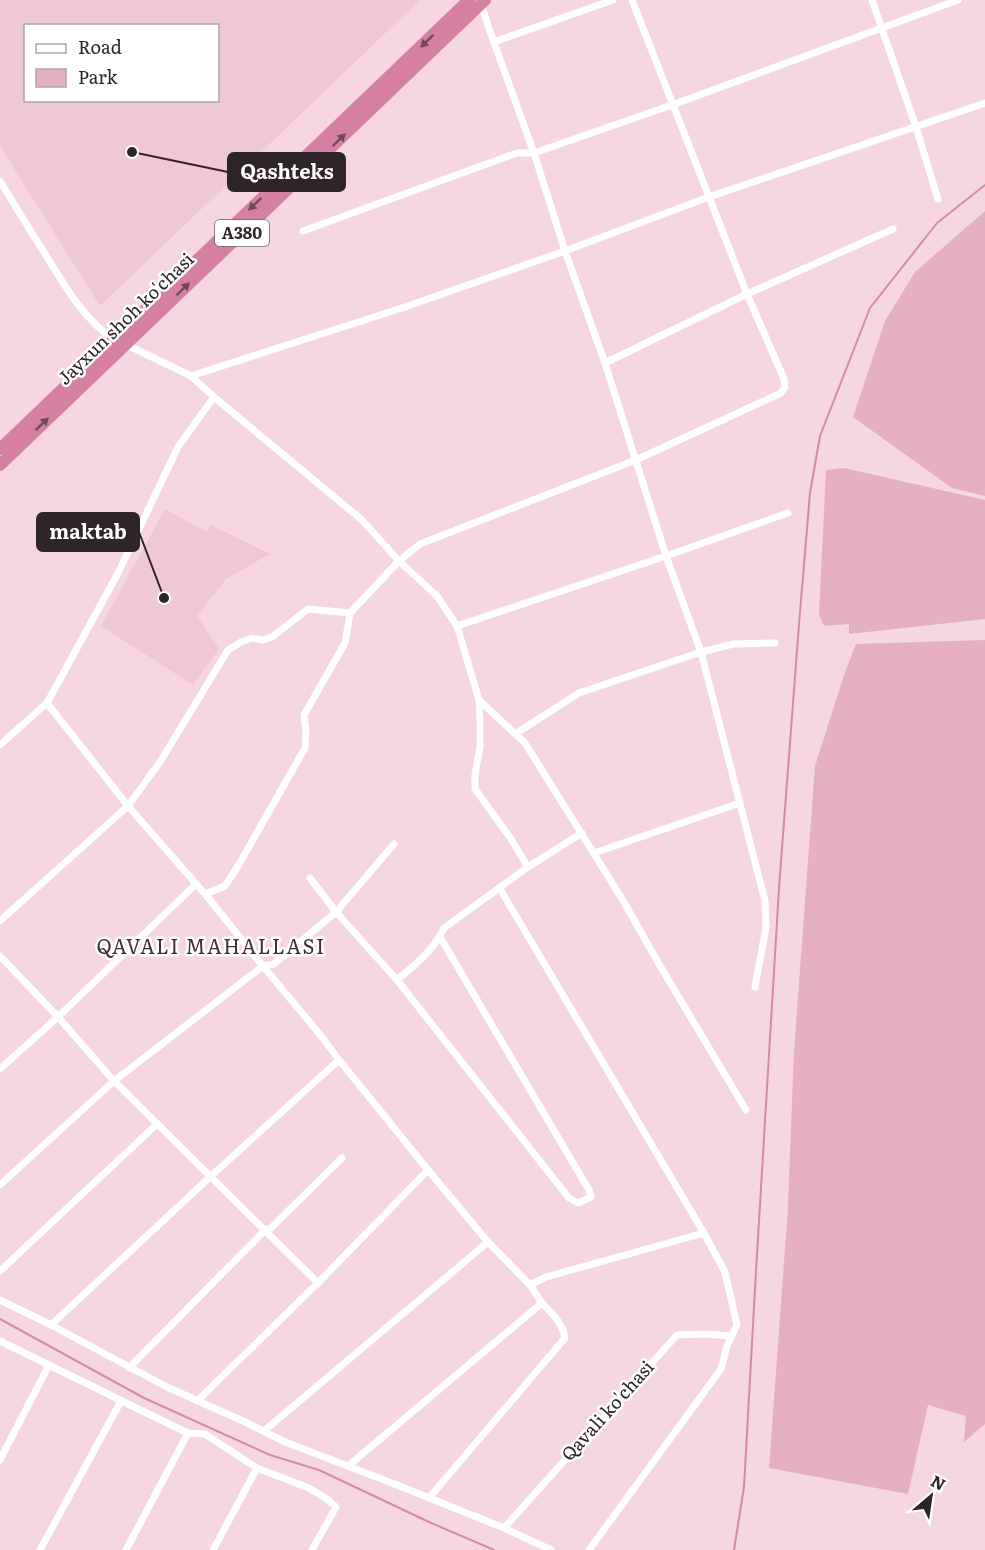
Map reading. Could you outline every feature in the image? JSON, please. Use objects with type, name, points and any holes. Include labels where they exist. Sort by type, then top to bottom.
[{"type":"highway","name":"Jayxun shoh ko'chasi","points":[[0,449],[120,342],[478,1]]},
{"type":"highway","name":"Jayxun shoh ko'chasi","points":[[0,465],[120,342]]},
{"type":"street","points":[[494,42],[613,0]]},
{"type":"street","points":[[205,894],[225,886],[305,748],[304,715],[345,643],[350,613],[399,561],[420,544],[636,460],[781,393],[785,387],[784,379],[747,294],[632,0]]},
{"type":"street","points":[[872,0],[938,199]]},
{"type":"street","points":[[303,231],[517,153],[534,153],[672,105],[958,0]]},
{"type":"street","points":[[478,1],[534,153],[565,251],[605,363],[666,556],[701,652],[765,901],[766,927],[755,987]]},
{"type":"street","points":[[192,376],[405,307],[709,197],[985,104]]},
{"type":"street","points":[[0,181],[61,280],[87,315],[105,334],[192,376],[214,397],[362,520],[399,561],[437,597],[457,626],[479,700],[480,747],[475,789],[528,867]]},
{"type":"street","points":[[605,363],[747,294],[893,229]]},
{"type":"street","points":[[0,745],[47,703],[117,575],[178,447],[214,397]]},
{"type":"street","points":[[457,626],[788,513]]},
{"type":"street","points":[[0,921],[128,806],[160,762],[228,650],[252,638],[272,637],[308,609],[350,613]]},
{"type":"street","points":[[515,734],[579,693],[701,652],[733,644],[775,643]]},
{"type":"street","points":[[479,700],[525,743],[582,833],[746,1110]]},
{"type":"street","points":[[47,703],[128,806],[205,894],[322,1036],[428,1170],[488,1242],[530,1285],[542,1303],[556,1317],[563,1330],[565,1338],[429,1498]]},
{"type":"street","points":[[594,853],[740,803]]},
{"type":"street","points":[[397,980],[425,956],[444,928],[528,867],[582,833]]},
{"type":"street","points":[[0,1185],[114,1081],[263,966],[274,964],[336,912],[394,844]]},
{"type":"street","points":[[310,878],[336,912],[397,980],[569,1198],[578,1203],[591,1197],[440,937]]},
{"type":"street","points":[[0,1069],[196,884]]},
{"type":"street","points":[[500,889],[704,1233],[725,1272],[737,1324],[727,1346],[721,1369],[589,1550]]},
{"type":"street","points":[[0,956],[114,1081],[318,1284]]},
{"type":"street","points":[[51,1325],[339,1060]]},
{"type":"street","points":[[0,1271],[157,1124]]},
{"type":"street","points":[[129,1368],[265,1230],[271,1228],[342,1158]]},
{"type":"street","points":[[196,1401],[318,1284],[428,1170]]},
{"type":"street","points":[[530,1285],[546,1277],[704,1233]]},
{"type":"street","points":[[264,1431],[488,1242]]},
{"type":"street","points":[[0,1300],[129,1368],[285,1442],[504,1528],[551,1550]]},
{"type":"street","points":[[348,1466],[542,1303]]},
{"type":"street","name":"Qavali ko'chasi","points":[[504,1528],[677,1335],[731,1336]]},
{"type":"street","points":[[0,1341],[188,1433],[205,1434],[257,1468],[309,1488],[327,1499],[336,1508],[312,1550]]},
{"type":"street","points":[[0,1460],[49,1365]]},
{"type":"street","points":[[40,1550],[121,1401]]},
{"type":"street","points":[[126,1550],[188,1433]]},
{"type":"street","points":[[213,1550],[257,1468]]},
{"type":"shaded area","points":[[0,0],[420,0],[100,306],[0,146]]},
{"type":"shaded area","points":[[165,509],[207,532],[211,525],[270,554],[226,579],[197,616],[219,649],[193,685],[101,626]]},
{"type":"green space","points":[[985,211],[985,496],[952,488],[853,417],[885,321],[915,272]]},
{"type":"green space","points":[[844,468],[985,500],[985,619],[849,634],[849,624],[824,626],[819,615],[826,470]]},
{"type":"green space","points":[[985,640],[985,1424],[964,1442],[966,1416],[928,1405],[908,1494],[769,1468],[788,1207],[794,1051],[815,766],[856,644]]},
{"type":"waterway","points":[[734,1550],[744,1487],[779,888],[799,624],[810,493],[820,436],[870,308],[937,223],[985,185]]},
{"type":"waterway","points":[[0,1319],[144,1398],[270,1455],[319,1470],[494,1550]]},
{"type":"place","name":"Qashteks","points":[[132,152]]},
{"type":"place","name":"maktab","points":[[164,598]]},
{"type":"district","name":"QAVALI MAHALLASI","points":[[211,947]]}]
